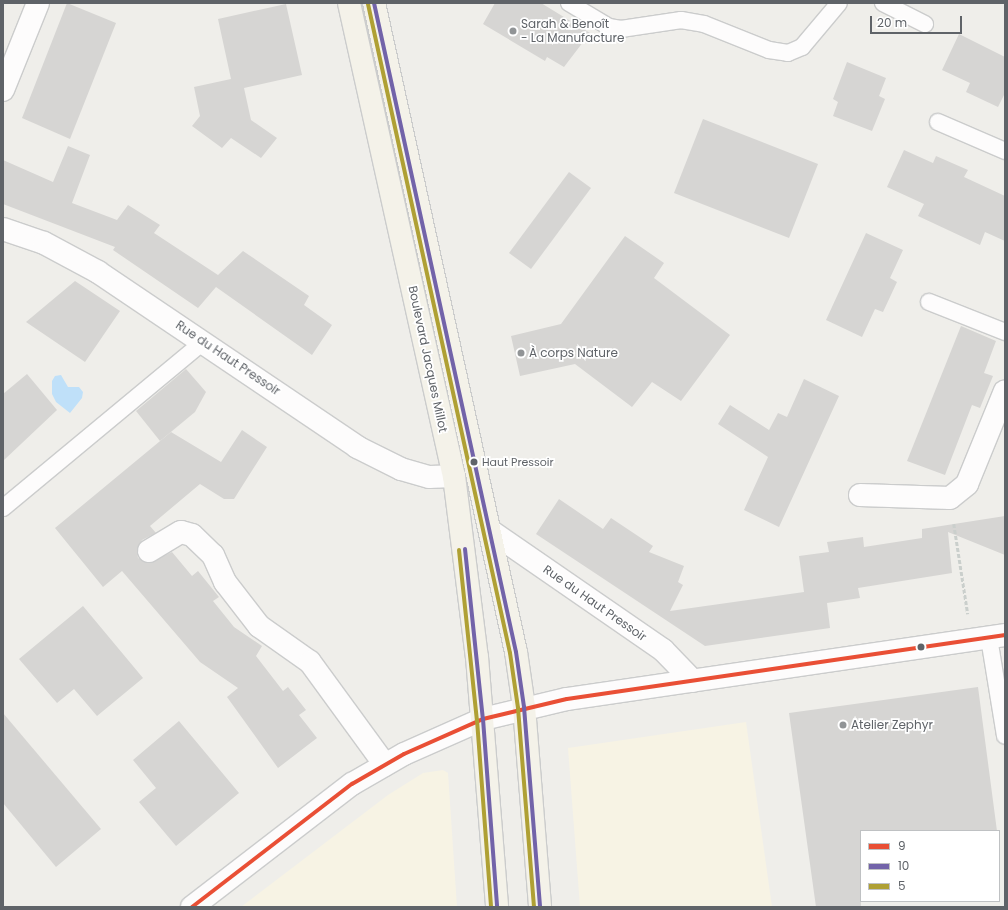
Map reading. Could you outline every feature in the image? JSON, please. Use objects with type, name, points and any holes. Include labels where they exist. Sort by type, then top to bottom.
[{"type":"main road","name":"Boulevard Jacques Millot","points":[[349,3],[454,476],[483,719],[497,907]]},
{"type":"main road","name":"Boulevard Jacques Millot","points":[[374,3],[492,532],[524,707],[540,907]]},
{"type":"street","points":[[3,90],[38,3]]},
{"type":"street","name":"Rue du Haut Pressoir","points":[[3,229],[73,257],[204,341],[358,447],[401,469],[429,477],[454,476]]},
{"type":"street","points":[[860,495],[950,498],[967,484],[1005,391]]},
{"type":"street","points":[[149,551],[181,532],[192,535],[213,555],[226,582],[259,626],[310,662],[385,765]]},
{"type":"street","name":"Rue du Haut Pressoir","points":[[492,532],[663,650],[693,681]]},
{"type":"street","points":[[192,907],[352,784],[385,765],[483,719],[524,707],[997,637]]},
{"type":"lane","points":[[569,3],[609,27],[621,29],[682,20],[722,30],[769,50],[788,53],[802,47],[839,3]]},
{"type":"lane","points":[[883,3],[925,24]]},
{"type":"lane","points":[[938,122],[1005,151]]},
{"type":"lane","points":[[929,302],[1005,332]]},
{"type":"lane","points":[[3,508],[204,341]]},
{"type":"lane","points":[[997,637],[1005,736]]},
{"type":"path","points":[[953,517],[968,615]]},
{"type":"shaded area","points":[[746,722],[772,907],[580,907],[568,748]]},
{"type":"shaded area","points":[[443,770],[448,773],[457,907],[241,907],[388,795],[423,773]]},
{"type":"water","points":[[61,375],[68,387],[79,387],[83,392],[82,398],[70,413],[56,402],[52,394],[52,381],[55,376]]},
{"type":"building","points":[[67,3],[116,23],[70,139],[22,118]]},
{"type":"building","points":[[495,3],[541,3],[590,33],[564,67],[547,57],[545,61],[483,24]]},
{"type":"building","points":[[286,4],[302,75],[244,88],[251,120],[277,138],[261,158],[231,138],[222,148],[192,126],[200,116],[194,87],[231,79],[218,19]]},
{"type":"building","points":[[959,34],[1005,57],[1005,93],[998,107],[966,92],[970,83],[942,70]]},
{"type":"building","points":[[847,62],[886,78],[879,96],[885,99],[872,131],[833,116],[838,102],[833,99]]},
{"type":"building","points":[[703,119],[818,164],[789,238],[674,193]]},
{"type":"building","points":[[68,146],[90,155],[72,203],[117,220],[128,205],[160,225],[154,233],[218,275],[243,251],[309,296],[304,305],[332,325],[312,355],[216,287],[198,308],[113,250],[115,247],[3,204],[3,160],[53,182]]},
{"type":"building","points":[[904,150],[933,163],[936,156],[968,170],[964,177],[1005,196],[1005,241],[985,232],[980,245],[918,216],[924,204],[887,187]]},
{"type":"building","points":[[569,172],[591,188],[531,269],[509,253]]},
{"type":"building","points":[[866,233],[903,250],[890,278],[897,282],[883,312],[875,309],[862,337],[826,320]]},
{"type":"building","points":[[625,236],[664,263],[654,278],[730,335],[681,401],[652,382],[632,407],[575,364],[520,376],[511,336],[561,324]]},
{"type":"building","points":[[75,281],[120,311],[85,362],[26,322]]},
{"type":"building","points":[[961,326],[996,341],[984,373],[993,376],[980,408],[972,405],[945,475],[907,461]]},
{"type":"building","points":[[186,369],[206,392],[195,412],[160,441],[136,411]]},
{"type":"building","points":[[27,374],[57,410],[3,461],[3,394]]},
{"type":"building","points":[[804,379],[839,396],[779,527],[744,510],[768,457],[718,424],[730,405],[769,430],[778,413],[787,417]]},
{"type":"building","points":[[242,430],[267,447],[234,499],[224,499],[200,484],[150,526],[156,533],[142,540],[137,552],[138,558],[149,563],[172,552],[192,576],[198,571],[219,597],[213,601],[234,627],[262,646],[256,656],[283,691],[288,687],[306,710],[299,715],[317,738],[278,768],[227,697],[238,688],[200,662],[122,571],[103,587],[55,528],[171,432],[221,462]]},
{"type":"building","points":[[559,499],[603,529],[611,518],[653,546],[649,552],[684,566],[678,582],[683,585],[670,611],[804,592],[799,556],[829,552],[827,542],[863,537],[864,547],[922,538],[922,529],[1005,516],[1005,555],[948,532],[952,573],[858,588],[860,598],[827,603],[830,628],[705,646],[536,534]]},
{"type":"building","points":[[83,606],[143,678],[97,716],[74,689],[57,703],[19,659]]},
{"type":"building","points":[[978,687],[997,830],[860,830],[861,907],[816,907],[789,713]]},
{"type":"building","points":[[3,713],[101,829],[56,867],[3,803]]},
{"type":"building","points":[[179,721],[239,793],[176,846],[139,802],[156,788],[133,760]]},
{"type":"transit line","name":"10","points":[[374,3],[516,652],[524,707],[540,907]]},
{"type":"transit line","name":"5","points":[[368,4],[510,653],[518,708],[534,907]]},
{"type":"transit line","name":"10","points":[[465,549],[483,719],[497,907]]},
{"type":"transit line","name":"5","points":[[459,550],[477,720],[491,907]]},
{"type":"transit line","name":"9","points":[[192,907],[352,784],[404,754],[483,719],[567,699],[1005,635]]},
{"type":"place","name":"Sarah & Benoît - La Manufacture","points":[[513,31]]},
{"type":"place","name":"À corps Nature","points":[[521,353]]},
{"type":"place","name":"Haut Pressoir","points":[[474,462]]},
{"type":"place","name":"Atelier Zephyr","points":[[843,725]]}]
